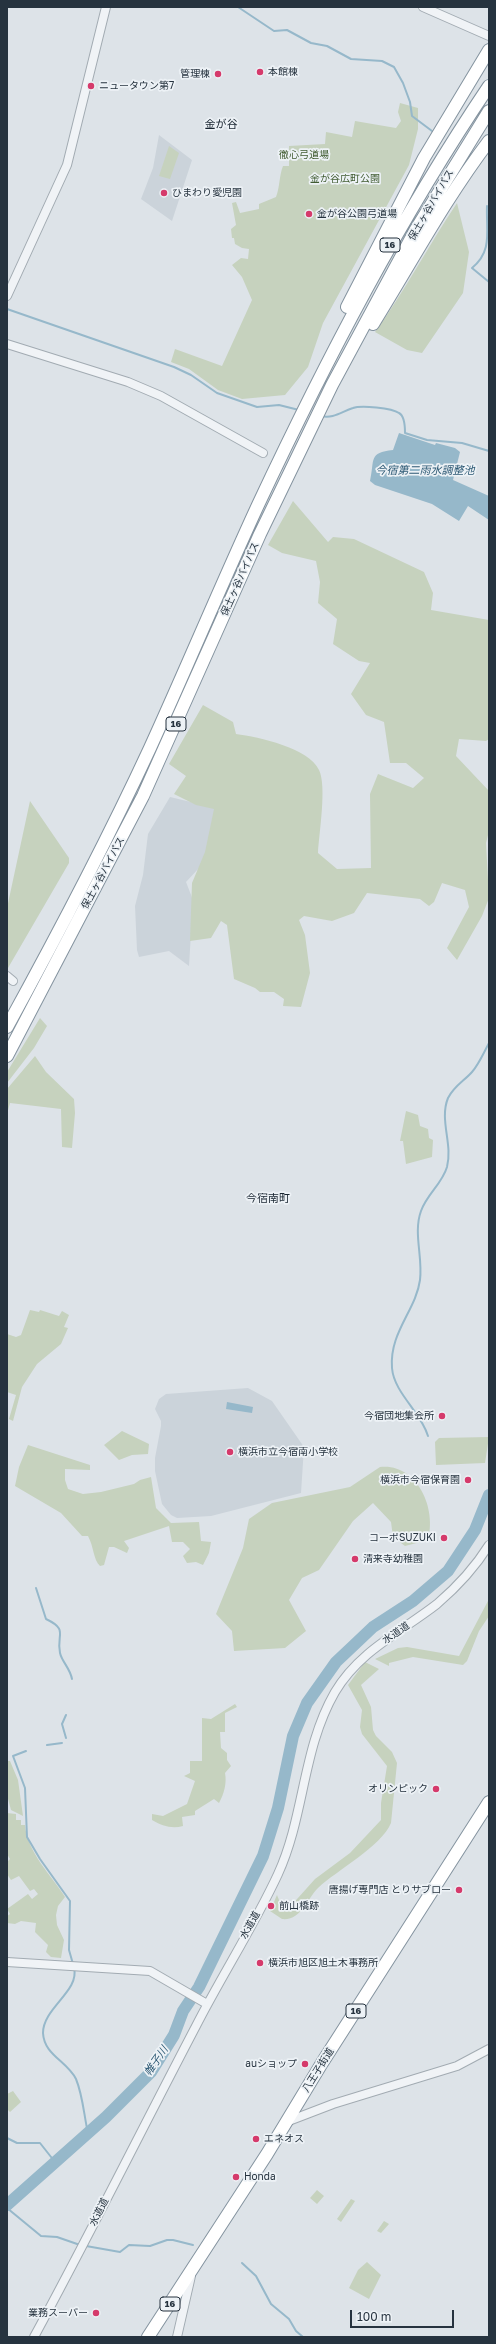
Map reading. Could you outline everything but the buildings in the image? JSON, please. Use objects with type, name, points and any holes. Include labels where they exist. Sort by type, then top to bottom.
[{"type":"highway","points":[[303,412],[342,318],[377,247],[424,158],[489,50]]},
{"type":"highway","name":"保土ヶ谷バイパス","points":[[7,1027],[143,763],[258,506],[303,412],[390,246],[460,128],[489,86]]},
{"type":"highway","name":"保土ヶ谷バイパス","points":[[7,1056],[143,796],[260,534],[332,385],[415,231],[489,111]]},
{"type":"highway","points":[[332,385],[404,275],[430,227],[458,184],[489,141]]},
{"type":"highway","name":"八王子街道","points":[[148,2337],[192,2271],[489,1802]]},
{"type":"street","points":[[7,296],[67,166],[106,7]]},
{"type":"street","points":[[423,7],[489,36]]},
{"type":"street","points":[[7,344],[128,382],[161,396],[264,453]]},
{"type":"street","name":"水道道","points":[[34,2337],[207,2004],[267,1894],[288,1850],[313,1741],[325,1711],[336,1690],[364,1656],[436,1605],[464,1581],[489,1545]]},
{"type":"street","points":[[7,1962],[150,1971],[207,2004]]},
{"type":"street","points":[[286,2123],[333,2104],[451,2068],[489,2049]]},
{"type":"street","points":[[177,2337],[192,2271]]},
{"type":"shaded area","points":[[159,135],[192,160],[172,221],[141,199],[153,168]]},
{"type":"shaded area","points":[[170,797],[216,808],[208,851],[199,868],[186,882],[193,900],[189,966],[169,951],[139,957],[137,950],[135,906],[143,875],[148,834]]},
{"type":"shaded area","name":"横浜市立今宿南小学校","points":[[248,1388],[272,1401],[304,1447],[301,1493],[211,1516],[177,1518],[171,1515],[162,1504],[155,1471],[155,1458],[161,1426],[161,1421],[155,1409],[159,1399],[166,1394]]},
{"type":"green space","points":[[400,103],[418,108],[418,129],[409,165],[323,323],[308,367],[285,395],[242,399],[218,390],[189,369],[171,362],[175,349],[222,366],[252,300],[242,277],[232,265],[241,258],[248,259],[249,249],[242,248],[235,244],[234,238],[232,238],[231,229],[236,225],[232,203],[236,202],[240,213],[259,209],[259,204],[276,197],[283,166],[289,166],[289,146],[325,144],[326,132],[352,137],[355,121],[396,128],[401,121],[398,112]]},
{"type":"green space","points":[[169,146],[179,153],[170,179],[159,176]]},
{"type":"green space","points":[[457,203],[469,252],[463,293],[422,353],[407,350],[375,332]]},
{"type":"green space","points":[[293,501],[328,542],[333,537],[354,539],[424,572],[433,593],[431,610],[489,620],[489,739],[486,741],[459,739],[456,756],[489,791],[489,831],[486,843],[489,898],[482,916],[457,960],[447,948],[469,907],[465,890],[442,883],[434,902],[429,906],[420,899],[367,893],[354,913],[332,921],[304,916],[299,920],[305,935],[310,973],[301,1007],[283,1006],[284,999],[274,992],[260,992],[255,988],[234,979],[227,925],[221,921],[211,938],[190,941],[192,883],[205,852],[214,809],[196,805],[174,794],[186,776],[169,764],[203,705],[233,722],[236,734],[270,741],[305,756],[314,762],[321,777],[322,810],[318,853],[337,869],[371,868],[370,794],[378,774],[413,788],[424,778],[406,763],[390,763],[384,722],[366,715],[351,694],[370,663],[359,661],[333,644],[337,619],[318,603],[320,582],[316,561],[282,553],[268,545]]},
{"type":"green space","points":[[30,801],[69,858],[69,863],[8,968],[7,908]]},
{"type":"green space","points":[[40,1018],[47,1026],[34,1048],[7,1083],[7,1072]]},
{"type":"green space","points":[[35,1056],[46,1072],[74,1099],[75,1113],[72,1148],[62,1147],[61,1109],[10,1103],[7,1114],[7,1089]]},
{"type":"green space","points":[[406,1111],[418,1115],[420,1126],[428,1129],[429,1138],[433,1140],[432,1157],[406,1164],[403,1141],[400,1141]]},
{"type":"green space","points":[[30,1310],[39,1312],[40,1310],[59,1316],[62,1311],[69,1315],[64,1327],[68,1328],[61,1344],[37,1364],[22,1387],[13,1421],[9,1419],[16,1395],[7,1392],[7,1334],[16,1337],[21,1335]]},
{"type":"green space","points":[[122,1431],[149,1444],[148,1454],[132,1455],[119,1460],[104,1445]]},
{"type":"green space","points":[[489,1437],[485,1463],[436,1465],[435,1442],[439,1438]]},
{"type":"green space","points":[[28,1445],[90,1465],[90,1470],[65,1469],[65,1480],[68,1489],[83,1494],[101,1492],[134,1484],[140,1480],[151,1477],[156,1508],[171,1523],[199,1522],[201,1541],[211,1542],[209,1553],[203,1565],[196,1562],[187,1563],[183,1556],[190,1549],[183,1542],[172,1542],[169,1526],[124,1541],[129,1548],[127,1553],[114,1547],[109,1547],[104,1565],[100,1566],[96,1560],[88,1536],[82,1536],[61,1513],[15,1486],[19,1467]]},
{"type":"green space","points":[[380,1467],[393,1468],[404,1472],[414,1480],[421,1490],[427,1502],[430,1515],[428,1540],[405,1546],[393,1537],[391,1522],[373,1503],[353,1521],[319,1570],[302,1578],[289,1600],[306,1631],[285,1648],[234,1651],[232,1631],[216,1614],[243,1548],[249,1519],[272,1503],[350,1487]]},
{"type":"green space","points":[[489,1599],[489,1616],[479,1631],[467,1661],[463,1665],[413,1657],[389,1663],[389,1666],[375,1659],[398,1648],[407,1647],[459,1656]]},
{"type":"green space","points":[[365,1662],[379,1669],[361,1685],[371,1707],[373,1730],[376,1736],[392,1752],[397,1763],[391,1823],[386,1832],[378,1841],[318,1888],[299,1913],[289,1919],[282,1919],[270,1911],[277,1895],[281,1905],[289,1908],[315,1879],[350,1853],[381,1820],[381,1803],[387,1766],[362,1734],[360,1727],[362,1710],[348,1685]]},
{"type":"green space","points":[[235,1704],[237,1707],[225,1713],[225,1732],[220,1732],[221,1748],[227,1753],[227,1760],[231,1766],[225,1773],[225,1788],[219,1803],[214,1799],[195,1811],[195,1815],[182,1817],[183,1826],[167,1826],[152,1820],[152,1814],[163,1816],[187,1804],[195,1781],[184,1776],[190,1773],[190,1761],[202,1761],[202,1718],[211,1719]]},
{"type":"green space","points":[[7,1761],[10,1761],[18,1780],[23,1816],[11,1810],[7,1795]]},
{"type":"green space","points":[[7,1813],[16,1814],[16,1820],[21,1820],[21,1825],[25,1825],[30,1845],[40,1863],[65,1897],[58,1906],[56,1915],[57,1925],[64,1940],[61,1958],[51,1957],[46,1952],[48,1945],[35,1932],[36,1923],[21,1921],[15,1924],[7,1923],[7,1916],[10,1914],[7,1909],[28,1894],[32,1899],[38,1894],[34,1889],[30,1891],[19,1876],[11,1880],[7,1874],[7,1862],[10,1859],[7,1854]]},
{"type":"green space","points":[[13,2091],[21,2102],[10,2112],[7,2109],[7,2094]]},
{"type":"green space","points":[[317,2190],[324,2196],[317,2204],[310,2198]]},
{"type":"green space","points":[[351,2199],[355,2201],[341,2222],[337,2219]]},
{"type":"green space","points":[[384,2221],[389,2224],[381,2233],[377,2231]]},
{"type":"green space","points":[[367,2262],[381,2275],[369,2299],[349,2288],[358,2270]]},
{"type":"water","name":"今宿第二雨水調整池","points":[[399,433],[435,445],[436,443],[455,448],[460,452],[453,480],[489,496],[489,520],[468,506],[459,521],[432,504],[375,485],[370,481],[374,458],[380,453],[393,450]]},
{"type":"water","points":[[227,1402],[253,1407],[252,1413],[226,1409]]},
{"type":"waterway","points":[[238,7],[274,31],[287,30],[311,43],[327,46],[351,59],[382,61],[394,67],[403,83],[410,102],[412,116],[432,131]]},
{"type":"waterway","points":[[487,206],[486,248],[479,261],[472,268],[489,282]]},
{"type":"waterway","points":[[7,309],[174,367],[191,375],[217,393],[257,407],[279,405],[299,410]]},
{"type":"waterway","points":[[321,416],[329,417],[357,407],[383,408],[401,414],[404,422],[405,433],[427,440],[462,443],[489,451]]},
{"type":"waterway","points":[[428,1436],[425,1427],[397,1386],[392,1368],[392,1355],[398,1333],[418,1291],[421,1271],[418,1228],[421,1211],[427,1199],[442,1179],[447,1167],[448,1150],[445,1115],[448,1098],[456,1087],[475,1069],[489,1043]]},
{"type":"waterway","name":"帷子川","points":[[7,2205],[106,2117],[151,2072],[174,2035],[183,2011],[199,1987],[263,1856],[278,1808],[293,1736],[307,1703],[336,1662],[373,1627],[413,1601],[448,1571],[475,1530],[489,1495]]},
{"type":"waterway","points":[[36,1588],[46,1619],[57,1626],[59,1630],[60,1653],[72,1679]]},
{"type":"waterway","points":[[66,1715],[62,1724],[66,1738]]},
{"type":"waterway","points":[[47,1745],[62,1743]]},
{"type":"waterway","points":[[26,1751],[13,1756],[25,1788],[27,1837],[40,1859],[70,1901],[69,1950],[73,1964]]},
{"type":"waterway","points":[[74,1968],[72,1984],[49,2016],[43,2033],[44,2041],[47,2047],[67,2067],[76,2079],[82,2099],[88,2133]]},
{"type":"waterway","points":[[7,2138],[17,2143],[40,2143],[55,2162]]},
{"type":"waterway","points":[[7,2208],[41,2236],[57,2237],[80,2245]]},
{"type":"waterway","points":[[86,2246],[120,2252],[129,2245],[150,2246],[167,2240],[193,2245]]},
{"type":"waterway","points":[[242,2263],[256,2276],[271,2304],[289,2319],[296,2331],[303,2337]]},
{"type":"place","name":"本館棟","points":[[260,72]]},
{"type":"place","name":"管理棟","points":[[218,74]]},
{"type":"place","name":"ニュータウン第7","points":[[91,86]]},
{"type":"place","name":"ひまわり愛児園","points":[[164,193]]},
{"type":"place","name":"金が谷公園弓道場","points":[[309,214]]},
{"type":"place","name":"今宿団地集会所","points":[[442,1416]]},
{"type":"place","name":"横浜市立今宿南小学校","points":[[230,1452]]},
{"type":"place","name":"横浜市今宿保育園","points":[[468,1480]]},
{"type":"place","name":"コーポSUZUKI","points":[[444,1538]]},
{"type":"place","name":"清来寺幼稚園","points":[[355,1559]]},
{"type":"place","name":"オリンピック","points":[[436,1789]]},
{"type":"place","name":"唐揚げ専門店 とりサブロー","points":[[459,1890]]},
{"type":"place","name":"前山橋跡","points":[[271,1906]]},
{"type":"place","name":"横浜市旭区旭土木事務所","points":[[260,1963]]},
{"type":"place","name":"auショップ","points":[[305,2064]]},
{"type":"place","name":"エネオス","points":[[256,2139]]},
{"type":"place","name":"Honda","points":[[236,2177]]},
{"type":"place","name":"業務スーパー","points":[[96,2313]]},
{"type":"district","name":"金が谷","points":[[221,125]]},
{"type":"district","name":"今宿南町","points":[[268,1199]]},
{"type":"park label","name":"徹心弓道場","points":[[304,155]]},
{"type":"park label","name":"金が谷広町公園","points":[[345,179]]}]
